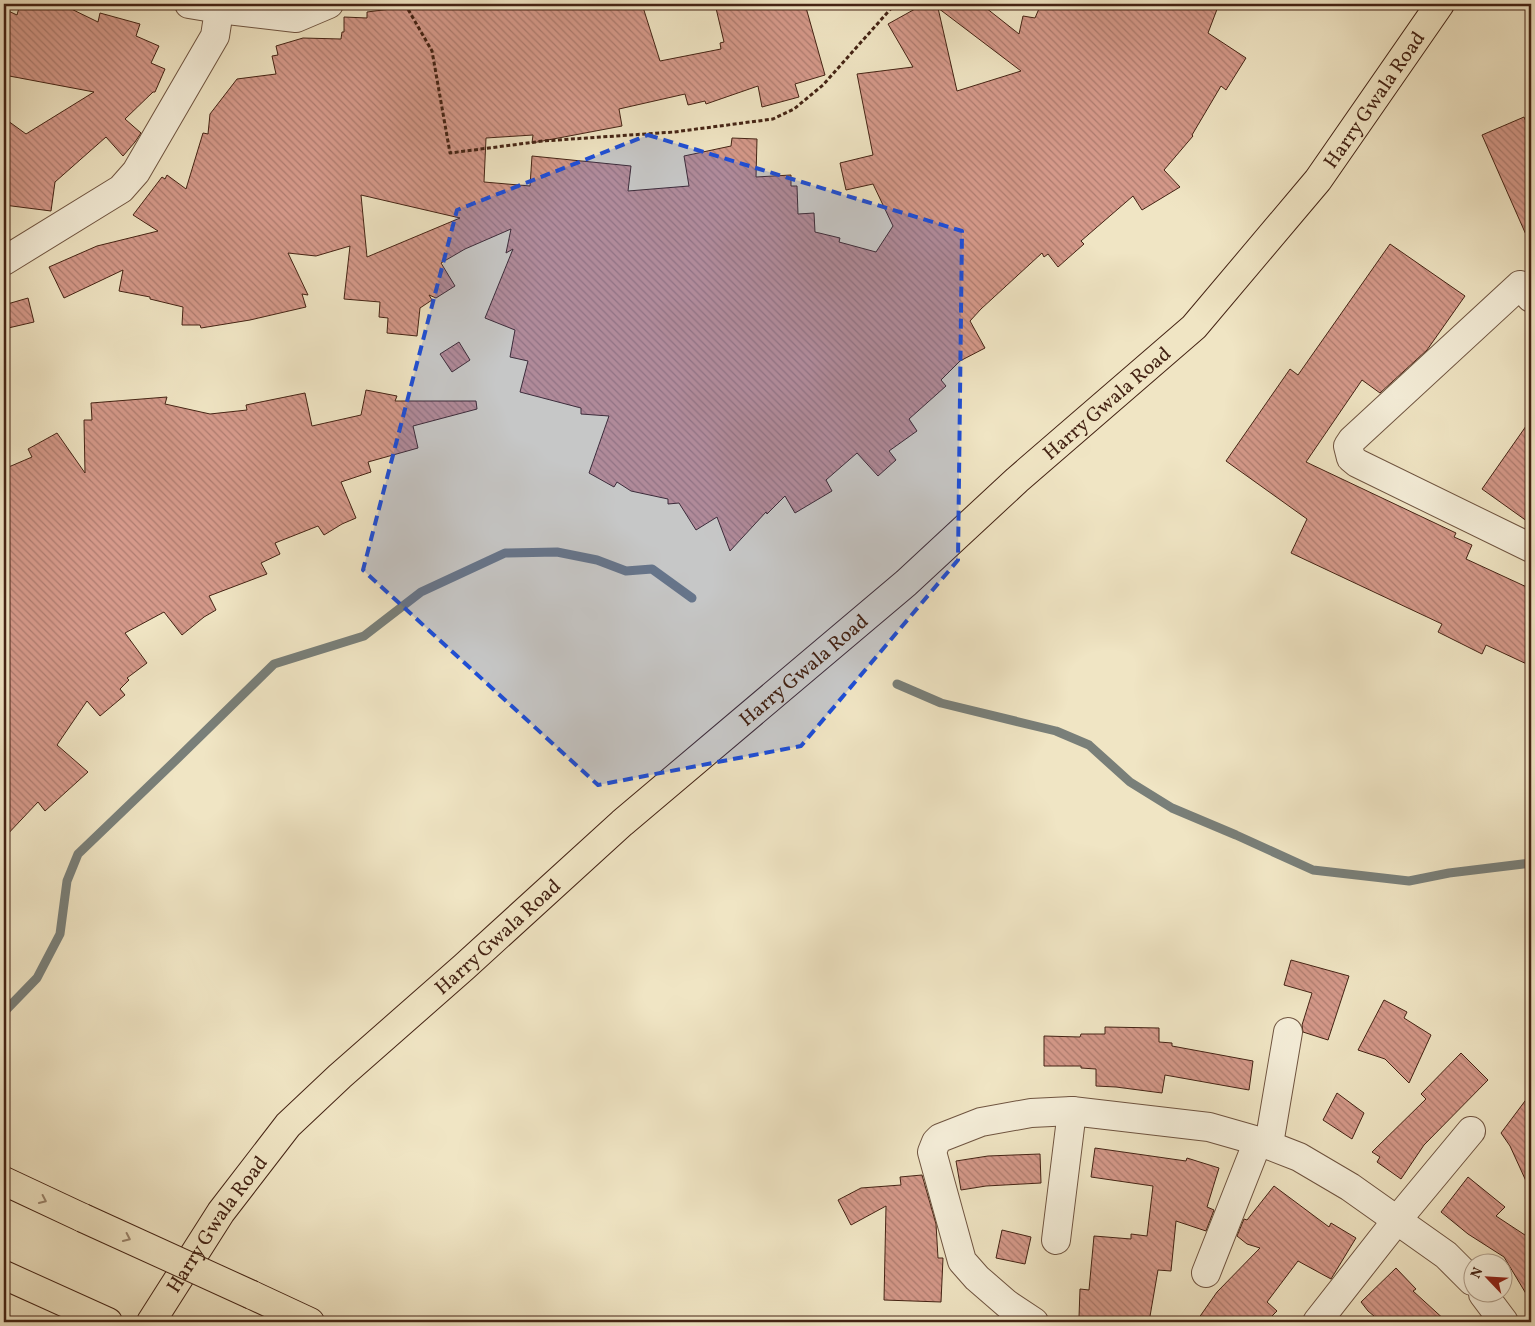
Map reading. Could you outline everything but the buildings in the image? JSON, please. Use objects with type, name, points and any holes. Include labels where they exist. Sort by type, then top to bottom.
[{"type":"main road","name":"Harry Gwala Road","points":[[151,1322],[221,1212],[295,1119],[340,1076],[464,967],[622,823],[906,583],[1017,480],[1194,327],[1318,180],[1440,4]]},
{"type":"main road","points":[[4,1181],[310,1322]]},
{"type":"main road","points":[[4,1275],[108,1322]]},
{"type":"street","points":[[189,4],[219,6],[296,18],[329,4]]},
{"type":"street","points":[[4,261],[121,189],[129,181],[215,36],[219,6]]},
{"type":"street","points":[[1531,298],[1520,285],[1352,440],[1348,446],[1351,458],[1357,463],[1531,548]]},
{"type":"street","points":[[1206,1273],[1264,1142],[1288,1032]]},
{"type":"street","points":[[1056,1240],[1072,1111]]},
{"type":"street","points":[[1034,1322],[1006,1304],[977,1278],[962,1261],[932,1152],[940,1138],[981,1122],[1031,1113],[1072,1111],[1208,1127],[1264,1142],[1299,1157],[1350,1186],[1446,1255],[1462,1270]]},
{"type":"street","points":[[1316,1322],[1471,1131]]},
{"type":"street","points":[[1490,1304],[1504,1322]]},
{"type":"path","points":[[405,4],[432,51],[450,153],[543,141],[674,132],[773,119],[794,109],[823,85],[895,4]]},
{"type":"highlighted area","points":[[648,135],[962,231],[958,560],[801,746],[598,785],[363,570],[457,210]]},
{"type":"waterway","points":[[4,1012],[37,978],[60,934],[67,881],[78,854],[274,664],[364,636],[421,592],[505,553],[557,552],[597,560],[626,571],[652,569],[692,598]]},
{"type":"waterway","points":[[897,684],[941,703],[1056,731],[1089,745],[1130,782],[1172,808],[1313,870],[1409,881],[1449,873],[1531,863]]}]
